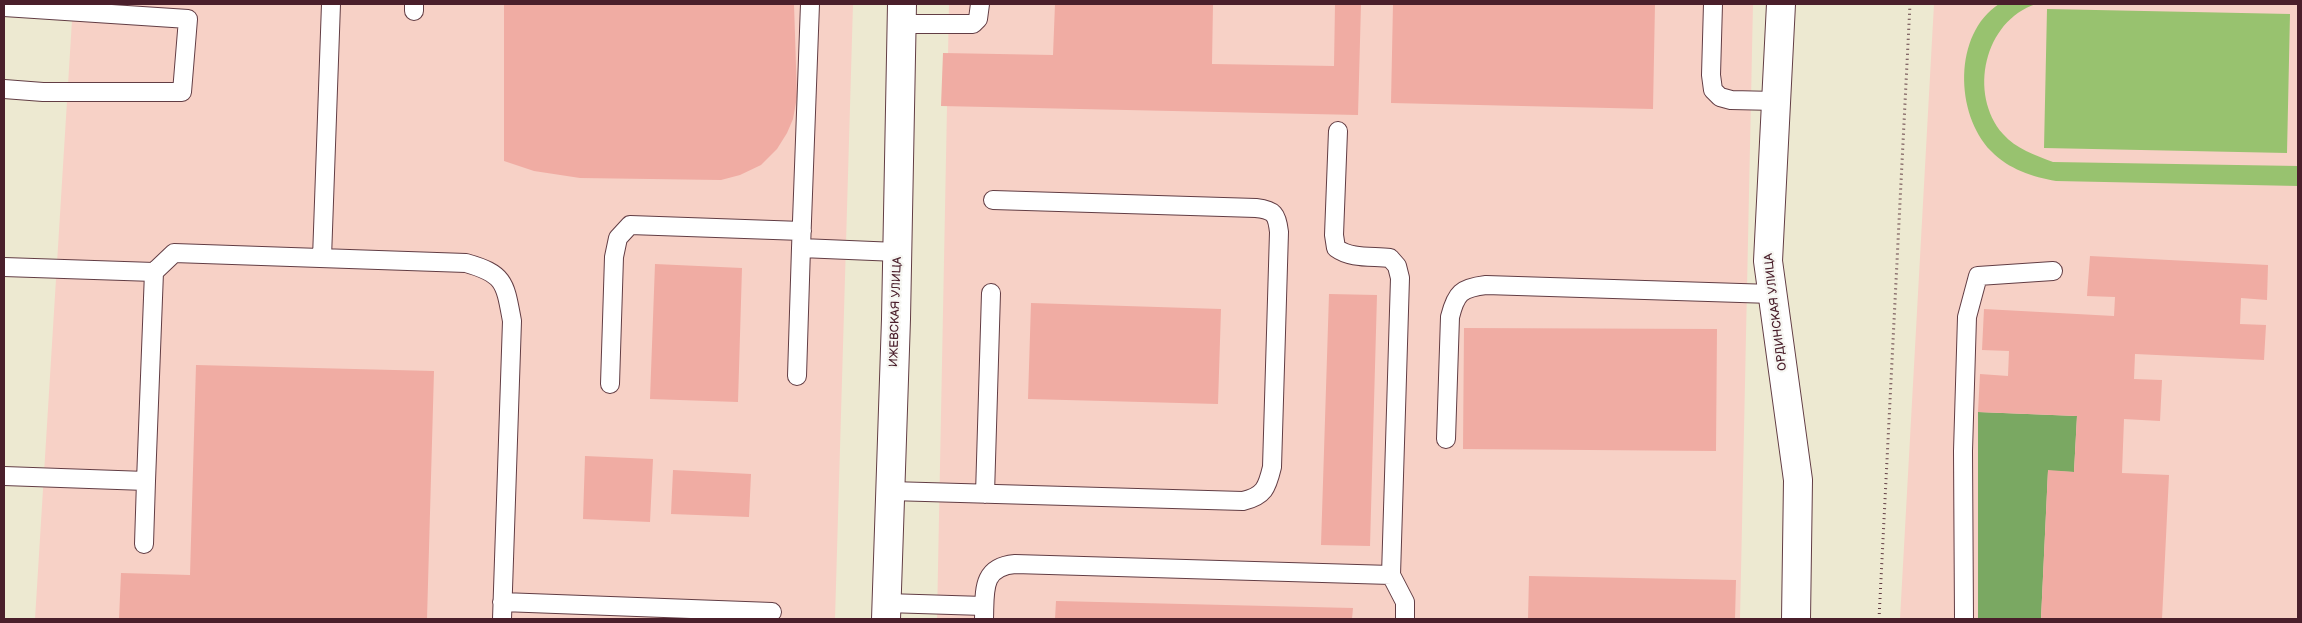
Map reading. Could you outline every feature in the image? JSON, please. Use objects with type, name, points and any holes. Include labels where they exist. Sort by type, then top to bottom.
[{"type":"street","name":"ОРДИНСКАЯ УЛИЦА","points":[[1781,4],[1768,261],[1798,480],[1796,619]]},
{"type":"street","name":"ИЖЕВСКАЯ УЛИЦА","points":[[886,611],[902,14]]},
{"type":"lane","points":[[322,258],[331,4]]},
{"type":"lane","points":[[797,376],[810,4]]},
{"type":"lane","points":[[902,14],[974,24],[978,19],[980,4]]},
{"type":"lane","points":[[1713,4],[1710,75],[1713,90],[1720,97],[1731,100],[1776,101]]},
{"type":"lane","points":[[4,7],[188,19],[182,92],[43,92],[4,89]]},
{"type":"lane","points":[[1338,131],[1334,235],[1336,248],[1344,254],[1353,256],[1390,258],[1397,266],[1400,278],[1391,575],[1405,602],[1405,619]]},
{"type":"lane","points":[[890,491],[1243,502],[1257,498],[1268,485],[1272,467],[1279,232],[1277,218],[1269,210],[994,200]]},
{"type":"lane","points":[[610,384],[614,257],[618,238],[630,225],[802,230]]},
{"type":"lane","points":[[802,248],[897,252]]},
{"type":"lane","points":[[144,544],[154,272],[174,253],[466,263],[488,269],[506,288],[512,321],[502,611],[772,612]]},
{"type":"lane","points":[[4,267],[154,272]]},
{"type":"lane","points":[[1964,619],[1963,452],[1967,317],[1978,276],[2054,271]]},
{"type":"lane","points":[[1446,439],[1450,317],[1454,298],[1469,287],[1486,285],[1772,294]]},
{"type":"lane","points":[[985,494],[991,293]]},
{"type":"lane","points":[[4,476],[146,481]]},
{"type":"lane","points":[[886,611],[984,613],[985,590],[989,575],[1001,565],[1015,564],[1391,575]]},
{"type":"path","points":[[1879,619],[1910,4]]},
{"type":"shaded area","points":[[73,4],[853,4],[835,619],[35,619]]},
{"type":"shaded area","points":[[949,4],[1753,4],[1740,619],[937,619]]},
{"type":"shaded area","points":[[1934,4],[2298,4],[2298,619],[1900,619]]},
{"type":"green space","points":[[1999,4],[2036,4],[2018,13],[2004,26],[1993,42],[1987,60],[1984,80],[1986,99],[1992,118],[2003,134],[2020,148],[2053,162],[2298,166],[2298,186],[2056,181],[2030,174],[2005,163],[1991,151],[1979,135],[1971,117],[1964,75],[1967,54],[1973,34],[1984,17]]},
{"type":"green space","points":[[2047,9],[2290,14],[2287,153],[2044,148]]},
{"type":"green space","points":[[1978,412],[2077,416],[2074,472],[2048,471],[2041,619],[1978,619]]},
{"type":"building","points":[[504,4],[794,4],[797,97],[793,119],[777,149],[761,165],[740,175],[721,180],[580,178],[534,171],[504,161]]},
{"type":"building","points":[[1055,4],[1213,4],[1212,64],[1334,66],[1335,4],[1361,4],[1358,115],[941,106],[943,53],[1053,55]]},
{"type":"building","points":[[1393,4],[1655,4],[1653,109],[1391,103]]},
{"type":"building","points":[[2090,256],[2268,265],[2267,300],[2241,298],[2240,324],[2266,325],[2264,360],[2135,354],[2134,379],[2162,380],[2160,421],[2124,419],[2122,473],[2169,475],[2162,619],[2041,619],[2048,470],[2074,472],[2077,416],[1978,412],[1980,374],[2008,376],[2009,351],[1982,350],[1984,309],[2114,316],[2115,297],[2087,296]]},
{"type":"building","points":[[655,264],[742,268],[738,402],[650,399]]},
{"type":"building","points":[[1329,294],[1377,295],[1370,546],[1321,545]]},
{"type":"building","points":[[1031,303],[1221,309],[1218,404],[1028,399]]},
{"type":"building","points":[[1464,328],[1717,329],[1716,451],[1463,449]]},
{"type":"building","points":[[196,365],[434,371],[427,619],[119,619],[121,573],[190,575]]},
{"type":"building","points":[[585,456],[653,459],[650,522],[583,519]]},
{"type":"building","points":[[673,470],[751,474],[749,517],[671,514]]},
{"type":"building","points":[[1529,576],[1736,580],[1735,619],[1528,619]]},
{"type":"building","points":[[1056,601],[1353,608],[1352,619],[1055,619]]}]
